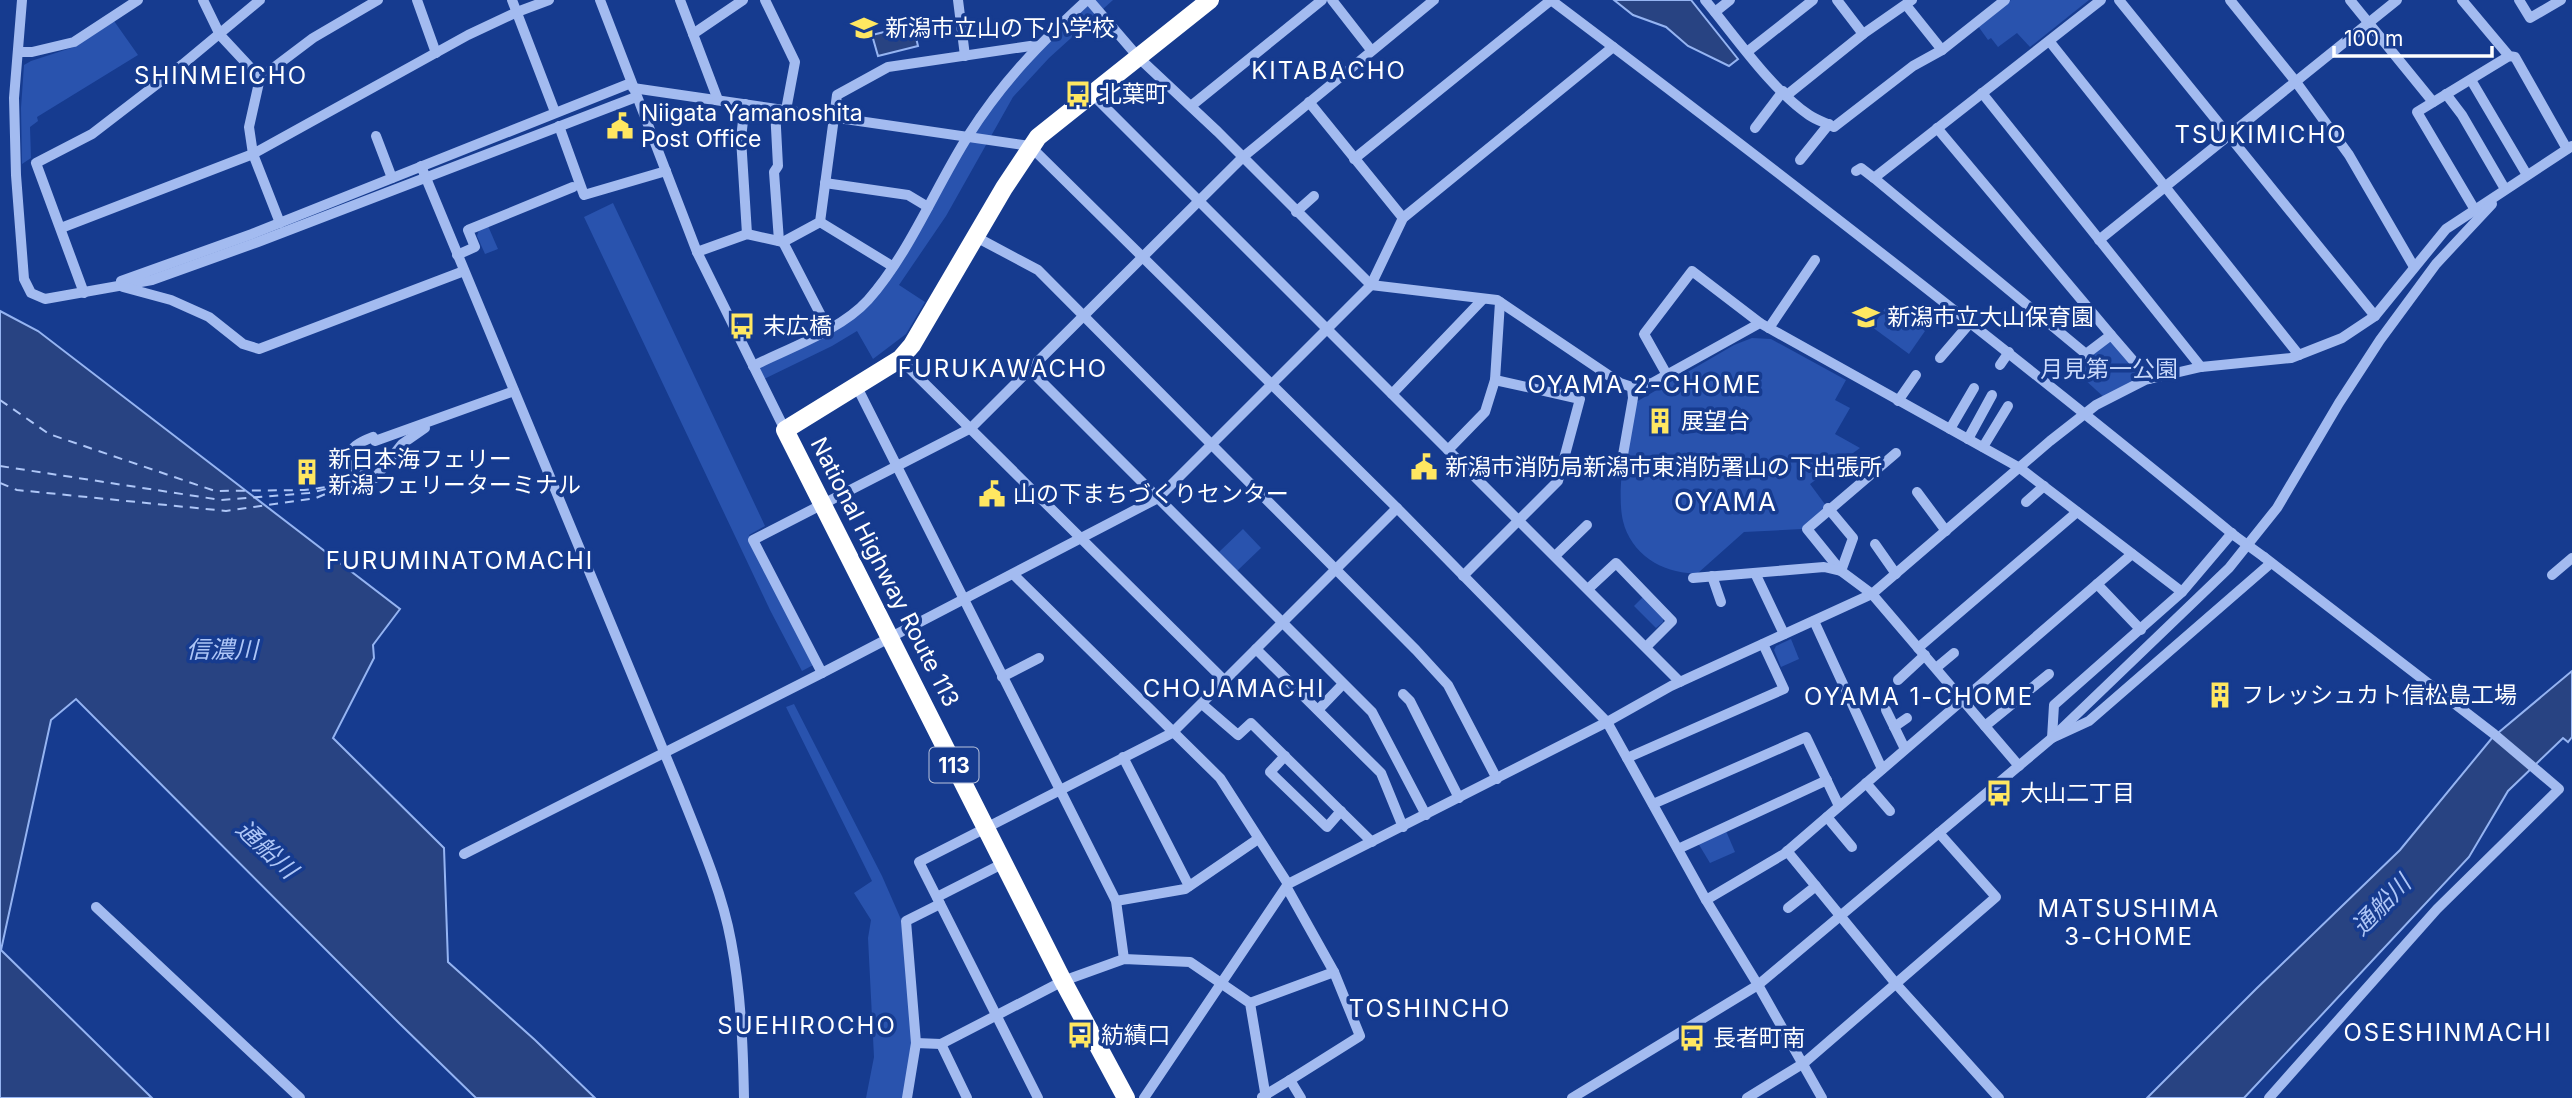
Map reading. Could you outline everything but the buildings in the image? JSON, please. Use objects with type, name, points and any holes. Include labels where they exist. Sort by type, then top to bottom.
[{"type":"highway","name":"National Highway Route 113","points":[[1126,1098],[1063,981],[785,430],[900,359],[912,345],[1030,146],[1210,0]]},
{"type":"street","points":[[22,0],[14,98],[16,175],[24,279],[31,293],[45,299],[152,280],[559,126],[633,89]]},
{"type":"street","points":[[18,52],[32,52],[74,42],[138,0]]},
{"type":"street","points":[[203,0],[220,35],[260,78]]},
{"type":"street","points":[[89,292],[36,163],[92,134],[220,35],[260,0]]},
{"type":"street","points":[[280,223],[253,154],[249,127],[260,78],[313,38],[377,0]]},
{"type":"street","points":[[417,0],[436,53]]},
{"type":"street","points":[[512,0],[555,112]]},
{"type":"street","points":[[61,228],[253,154],[436,53],[517,12],[549,0]]},
{"type":"street","points":[[600,0],[697,252],[785,430]]},
{"type":"street","points":[[680,0],[718,100]]},
{"type":"street","points":[[693,34],[743,0]]},
{"type":"street","points":[[765,0],[795,62],[781,110],[778,166],[774,172],[781,241],[828,329]]},
{"type":"street","points":[[958,0],[965,55]]},
{"type":"street","points":[[753,366],[849,317],[868,299],[892,266],[968,136],[1000,89],[1037,45],[1088,0],[1139,58],[1371,285],[1500,302],[1620,383],[1632,387],[1652,383],[1765,325],[1815,260]]},
{"type":"street","points":[[1191,106],[1322,0]]},
{"type":"street","points":[[1332,0],[1371,50]]},
{"type":"street","points":[[822,673],[753,540],[971,428],[1243,157],[1433,0]]},
{"type":"street","points":[[1354,159],[1551,0],[1735,138],[2009,352],[2234,534],[2494,734],[2559,789],[2437,909],[2269,1098]]},
{"type":"street","points":[[1705,0],[1785,93],[1810,116],[1834,127],[1913,66],[1942,50],[2005,0]]},
{"type":"street","points":[[1715,12],[1730,0]]},
{"type":"street","points":[[1747,52],[1813,0]]},
{"type":"street","points":[[1837,0],[1863,34]]},
{"type":"street","points":[[1874,178],[2101,0]]},
{"type":"street","points":[[2119,0],[2375,316]]},
{"type":"street","points":[[2230,0],[2296,82],[2348,155],[2414,267]]},
{"type":"street","points":[[2350,0],[2433,102]]},
{"type":"street","points":[[2099,240],[2397,0]]},
{"type":"street","points":[[1144,1098],[1288,886],[1680,682],[1872,594],[2096,405],[2149,379],[2201,367],[2298,355],[2342,338],[2375,316],[2446,229],[2569,148],[2515,57],[2509,56],[2462,0]]},
{"type":"street","points":[[2519,0],[2530,18],[2561,0]]},
{"type":"street","points":[[1755,128],[1785,93],[1909,2],[1942,50]]},
{"type":"street","points":[[2050,41],[2298,355]]},
{"type":"street","points":[[820,222],[838,95],[888,67],[1037,45]]},
{"type":"street","points":[[464,854],[822,673],[1158,498],[1371,285],[1403,218],[1613,47]]},
{"type":"street","points":[[2475,210],[2417,112],[2509,56]]},
{"type":"street","points":[[2471,80],[2527,174]]},
{"type":"street","points":[[89,292],[280,223],[555,112],[633,89],[1030,146],[1397,508],[1607,722],[1706,900],[1804,1063],[1822,1098]]},
{"type":"street","points":[[1982,93],[2201,367]]},
{"type":"street","points":[[1092,94],[1197,202],[1680,682]]},
{"type":"street","points":[[2446,94],[2462,115],[2504,190]]},
{"type":"street","points":[[1309,102],[1403,218]]},
{"type":"street","points":[[745,104],[741,138],[747,234]]},
{"type":"street","points":[[1800,160],[1829,124]]},
{"type":"street","points":[[559,126],[584,195],[666,171]]},
{"type":"street","points":[[1937,128],[2149,379]]},
{"type":"street","points":[[376,136],[392,178]]},
{"type":"street","points":[[421,166],[708,862],[731,939],[742,1020],[744,1098]]},
{"type":"street","points":[[1856,172],[1861,168],[1874,178],[2086,354],[2110,335]]},
{"type":"street","points":[[825,183],[908,195],[928,207]]},
{"type":"street","points":[[457,255],[475,247],[467,230],[573,187]]},
{"type":"street","points":[[1572,1098],[1758,985],[2053,738],[2229,568],[2277,508],[2380,340],[2436,264],[2504,190]]},
{"type":"street","points":[[1296,212],[1314,195]]},
{"type":"street","points":[[697,252],[747,234],[781,241],[820,222]]},
{"type":"street","points":[[820,222],[892,266]]},
{"type":"street","points":[[975,236],[1038,270],[1416,650],[1448,685],[1497,779]]},
{"type":"street","points":[[121,286],[171,300],[209,317],[243,345],[259,349],[464,271]]},
{"type":"street","points":[[1667,375],[1644,334],[1692,271],[1765,325],[2020,468],[2182,592]]},
{"type":"street","points":[[1392,394],[1483,299]]},
{"type":"street","points":[[1448,450],[1485,412],[1495,380],[1500,302]]},
{"type":"street","points":[[1940,358],[1970,323]]},
{"type":"street","points":[[2000,365],[2009,352]]},
{"type":"street","points":[[900,359],[1226,681]]},
{"type":"street","points":[[1031,371],[1372,712],[1426,815]]},
{"type":"street","points":[[1898,401],[1916,374]]},
{"type":"street","points":[[1463,576],[1558,481],[1580,399],[1495,380]]},
{"type":"street","points":[[857,387],[1116,901],[1124,959]]},
{"type":"street","points":[[1620,472],[1633,398],[1632,387]]},
{"type":"street","points":[[1950,429],[1974,388]]},
{"type":"street","points":[[369,479],[346,462],[348,454],[357,443],[373,437],[375,441],[436,421],[514,391]]},
{"type":"street","points":[[1968,439],[1992,395]]},
{"type":"street","points":[[1983,447],[2008,406]]},
{"type":"street","points":[[348,484],[376,478],[402,444],[436,421]]},
{"type":"street","points":[[1896,453],[1807,529],[1842,571],[1872,594],[2019,766]]},
{"type":"street","points":[[2026,502],[2044,486]]},
{"type":"street","points":[[1917,492],[1947,531]]},
{"type":"street","points":[[1038,1098],[919,862],[1172,733],[1397,508]]},
{"type":"street","points":[[1828,509],[1853,538],[1842,571]]},
{"type":"street","points":[[1898,680],[1921,652],[2077,512]]},
{"type":"street","points":[[1555,556],[1587,524]]},
{"type":"street","points":[[2053,738],[2054,705],[2182,592],[2234,534]]},
{"type":"street","points":[[1875,544],[1896,574]]},
{"type":"street","points":[[1706,900],[1787,851],[2132,554]]},
{"type":"street","points":[[2552,575],[2572,558]]},
{"type":"street","points":[[2053,738],[2090,722],[2268,560]]},
{"type":"street","points":[[1588,589],[1616,563],[1672,621],[1646,647]]},
{"type":"street","points":[[1693,578],[1824,567],[1842,571]]},
{"type":"street","points":[[1755,573],[1784,635]]},
{"type":"street","points":[[916,1043],[941,1044],[1063,981],[1124,959],[1190,962],[1250,1003],[1264,1097],[1360,1036],[1334,972],[1288,886],[1220,778],[1013,574]]},
{"type":"street","points":[[1712,576],[1721,603]]},
{"type":"street","points":[[2097,584],[2141,630]]},
{"type":"street","points":[[1814,621],[1882,769]]},
{"type":"street","points":[[1627,758],[1784,689],[1763,644]]},
{"type":"street","points":[[1256,649],[1381,773],[1403,827]]},
{"type":"street","points":[[1936,668],[1954,653]]},
{"type":"street","points":[[1002,677],[1039,658]]},
{"type":"street","points":[[1985,726],[2049,674]]},
{"type":"street","points":[[1318,710],[1343,684]]},
{"type":"street","points":[[1403,694],[1410,701],[1459,798]]},
{"type":"street","points":[[1202,704],[1238,735],[1251,723],[1372,842]]},
{"type":"street","points":[[1886,710],[1905,750]]},
{"type":"street","points":[[1894,727],[1907,718]]},
{"type":"street","points":[[1653,804],[1806,737],[1839,806]]},
{"type":"street","points":[[1285,756],[1270,772],[1327,827],[1341,811]]},
{"type":"street","points":[[1123,757],[1189,886]]},
{"type":"street","points":[[1678,849],[1827,780]]},
{"type":"street","points":[[1866,783],[1890,811]]},
{"type":"street","points":[[1827,817],[1852,847]]},
{"type":"street","points":[[1748,1098],[1804,1063],[1898,985],[1996,897],[1939,834]]},
{"type":"street","points":[[1116,901],[1185,889],[1258,839]]},
{"type":"street","points":[[1787,851],[1898,985],[1999,1098]]},
{"type":"street","points":[[907,1098],[916,1043],[906,921],[1004,863]]},
{"type":"street","points":[[1788,908],[1816,886]]},
{"type":"street","points":[[96,907],[300,1098]]},
{"type":"street","points":[[1250,1003],[1334,972]]},
{"type":"street","points":[[941,1044],[967,1098]]},
{"type":"street","points":[[1290,1080],[1301,1098]]},
{"type":"street","points":[[1591,1087],[1598,1098]]},
{"type":"green space","points":[[1087,0],[1113,0],[1049,58],[1013,97],[946,216],[899,285],[925,302],[906,334],[873,359],[857,331],[760,381],[753,366],[828,329],[868,299],[1000,89]]},
{"type":"green space","points":[[2011,0],[2089,0],[2030,47],[2017,33],[1998,47],[1991,38],[1988,40],[1978,26]]},
{"type":"green space","points":[[114,21],[138,55],[37,117],[38,121],[30,127],[31,158],[22,164],[21,108],[24,65],[74,47]]},
{"type":"green space","points":[[613,203],[765,526],[749,535],[815,664],[802,671],[770,610],[584,217]]},
{"type":"green space","points":[[488,226],[498,249],[485,254],[477,236],[479,230]]},
{"type":"green space","points":[[1888,304],[1925,331],[1909,354],[1872,327]]},
{"type":"green space","name":"月見第一公園","points":[[2111,335],[2149,379],[2107,400],[2071,367]]},
{"type":"green space","points":[[1752,338],[1771,339],[1846,380],[1835,400],[1850,408],[1835,434],[1860,448],[1810,484],[1827,507],[1802,529],[1744,532],[1698,573],[1686,573],[1662,566],[1633,544],[1627,533],[1621,509],[1623,462],[1636,402],[1734,345]]},
{"type":"green space","points":[[1243,529],[1261,548],[1237,571],[1219,552]]},
{"type":"green space","points":[[1643,597],[1663,617],[1663,622],[1656,628],[1634,606]]},
{"type":"green space","points":[[1791,639],[1799,659],[1781,667],[1774,650],[1776,646]]},
{"type":"green space","points":[[794,704],[882,876],[903,924],[913,1047],[903,1098],[866,1098],[874,1057],[868,938],[871,920],[854,893],[872,881],[786,707]]},
{"type":"green space","points":[[1726,831],[1735,852],[1710,863],[1698,843]]},
{"type":"water","points":[[1614,0],[1691,0],[1738,59],[1729,66],[1688,46],[1666,27],[1633,15]]},
{"type":"water","points":[[913,25],[918,46],[878,56],[872,35]]},
{"type":"water","name":"信濃川","points":[[0,311],[38,331],[400,609],[373,645],[374,658],[333,738],[444,848],[448,962],[595,1098],[476,1098],[76,699],[51,720],[1,950],[152,1098],[0,1098]]},
{"type":"water","name":"通船川","points":[[2572,671],[2572,737],[2568,742],[2563,738],[2508,791],[2469,857],[2244,1098],[2147,1098],[2400,850],[2492,738]]},
{"type":"ferry route","points":[[0,400],[49,434],[215,491],[304,490],[343,485]]},
{"type":"ferry route","points":[[0,466],[221,500],[309,493],[335,487]]},
{"type":"ferry route","points":[[0,483],[17,490],[226,511],[316,498],[344,486]]},
{"type":"place","name":"新潟市立山の下小学校","points":[[864,28]]},
{"type":"place","name":"北葉町","points":[[1078,94]]},
{"type":"place","name":"Niigata Yamanoshita Post Office","points":[[620,126]]},
{"type":"place","name":"新潟市立大山保育園","points":[[1866,317]]},
{"type":"place","name":"末広橋","points":[[742,326]]},
{"type":"place","name":"展望台","points":[[1660,421]]},
{"type":"place","name":"新潟市消防局新潟市東消防署山の下出張所","points":[[1424,467]]},
{"type":"place","name":"新日本海フェリー 新潟フェリーターミナル","points":[[307,472]]},
{"type":"place","name":"山の下まちづくりセンター","points":[[992,494]]},
{"type":"place","name":"フレッシュカト信松島工場","points":[[2220,695]]},
{"type":"place","name":"大山二丁目","points":[[1999,793]]},
{"type":"place","name":"紡績口","points":[[1080,1035]]},
{"type":"place","name":"長者町南","points":[[1692,1038]]},
{"type":"district","name":"KITABACHO","points":[[1329,70]]},
{"type":"district","name":"SHINMEICHO","points":[[221,75]]},
{"type":"district","name":"TSUKIMICHO","points":[[2261,134]]},
{"type":"district","name":"FURUKAWACHO","points":[[1003,368]]},
{"type":"district","name":"OYAMA 2-CHOME","points":[[1645,384]]},
{"type":"district","name":"OYAMA","points":[[1726,501]]},
{"type":"district","name":"FURUMINATOMACHI","points":[[460,560]]},
{"type":"district","name":"CHOJAMACHI","points":[[1234,688]]},
{"type":"district","name":"OYAMA 1-CHOME","points":[[1919,696]]},
{"type":"district","name":"MATSUSHIMA 3-CHOME","points":[[2129,922]]},
{"type":"district","name":"TOSHINCHO","points":[[1430,1008]]},
{"type":"district","name":"SUEHIROCHO","points":[[807,1025]]},
{"type":"district","name":"OSESHINMACHI","points":[[2448,1032]]}]
